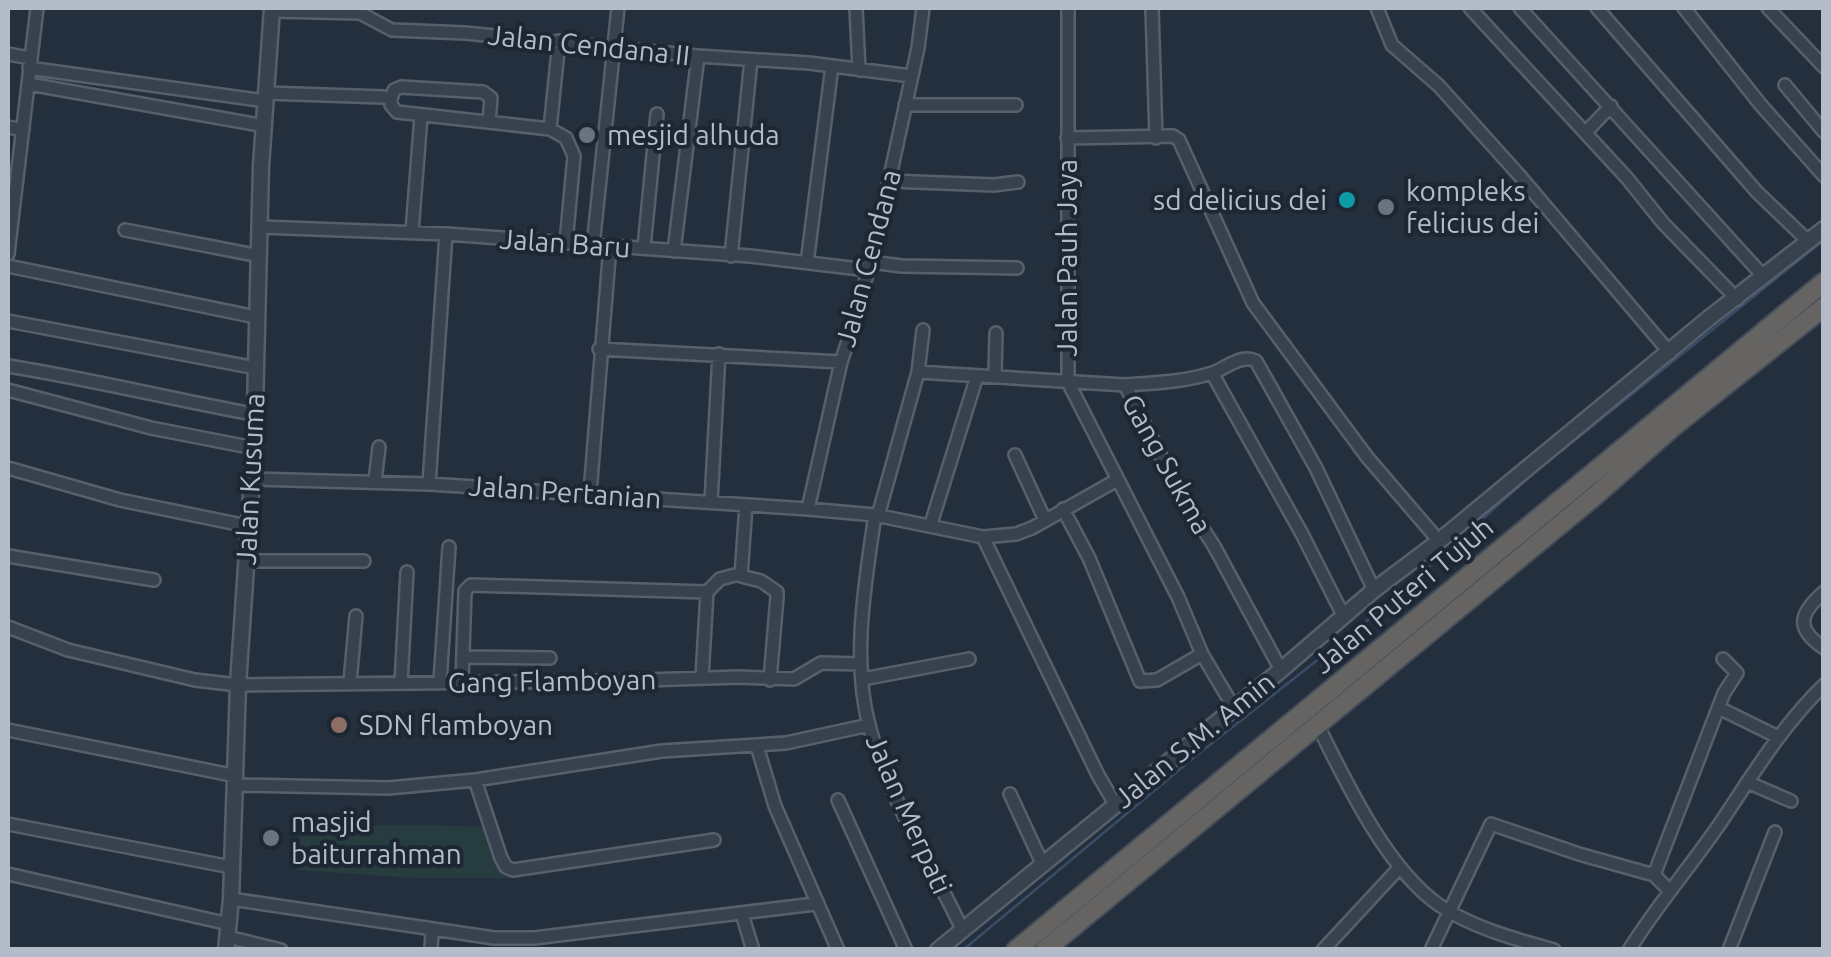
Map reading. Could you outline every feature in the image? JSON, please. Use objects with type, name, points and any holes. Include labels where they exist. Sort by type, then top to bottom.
[{"type":"highway","name":"Jalan Puteri Tujuh","points":[[1016,950],[1824,282]]},
{"type":"highway","name":"Jalan Puteri Tujuh","points":[[1046,950],[1673,427],[1824,307]]},
{"type":"street","points":[[8,254],[37,8]]},
{"type":"street","points":[[593,246],[618,8]]},
{"type":"street","points":[[856,8],[859,70]]},
{"type":"street","name":"Jalan Cendana","points":[[808,508],[841,362],[889,182],[923,8]]},
{"type":"street","name":"Jalan Pauh Jaya","points":[[1068,8],[1068,382],[1178,597],[1202,654],[1234,708]]},
{"type":"street","points":[[1152,8],[1156,138]]},
{"type":"street","points":[[1377,8],[1392,45],[1439,86],[1670,353]]},
{"type":"street","points":[[1520,8],[1764,277]]},
{"type":"street","points":[[1596,8],[1744,178],[1809,242]]},
{"type":"street","points":[[1684,8],[1760,104],[1824,176]]},
{"type":"street","points":[[1768,8],[1824,68]]},
{"type":"street","name":"Jalan Cendana II","points":[[272,9],[360,12],[392,30],[465,33],[911,76]]},
{"type":"street","name":"Jalan Kusuma","points":[[228,937],[272,9]]},
{"type":"street","points":[[1475,9],[1663,223],[1737,299]]},
{"type":"street","points":[[550,129],[558,42]]},
{"type":"street","points":[[8,54],[30,63],[265,97],[391,99]]},
{"type":"street","points":[[674,251],[698,56]]},
{"type":"street","points":[[730,256],[751,60]]},
{"type":"street","points":[[807,263],[832,66]]},
{"type":"street","points":[[28,84],[265,126]]},
{"type":"street","points":[[1785,85],[1824,132]]},
{"type":"street","points":[[489,122],[490,98],[483,92],[402,87],[394,90],[391,99],[397,112],[550,129],[566,138],[574,156],[566,243]]},
{"type":"street","points":[[905,106],[1016,104]]},
{"type":"street","points":[[1585,133],[1612,106]]},
{"type":"street","points":[[644,248],[657,114]]},
{"type":"street","points":[[412,232],[421,116]]},
{"type":"street","points":[[8,126],[23,130]]},
{"type":"street","points":[[1067,138],[1174,136],[1179,140],[1253,303],[1367,457],[1440,542]]},
{"type":"street","points":[[889,182],[1018,182]]},
{"type":"street","name":"Jalan Baru","points":[[260,227],[446,234],[807,263],[1018,268]]},
{"type":"street","name":"Jalan S.M. Amin","points":[[938,950],[1374,590],[1440,542],[1708,318],[1824,229]]},
{"type":"street","points":[[125,230],[260,256]]},
{"type":"street","points":[[429,484],[446,234]]},
{"type":"street","points":[[590,493],[610,246]]},
{"type":"street","points":[[8,266],[256,317]]},
{"type":"street","points":[[8,321],[256,368]]},
{"type":"street","name":"Jalan Merpati","points":[[923,330],[918,372],[876,515],[861,664],[868,725],[895,793],[962,931]]},
{"type":"street","points":[[995,376],[996,332]]},
{"type":"street","points":[[600,349],[841,362]]},
{"type":"street","points":[[712,502],[719,354]]},
{"type":"street","points":[[1125,386],[1184,380],[1249,358],[1263,371],[1316,468],[1374,590]]},
{"type":"street","points":[[8,366],[253,414]]},
{"type":"street","name":"Gang Sukma","points":[[918,372],[1125,386],[1179,492],[1214,546],[1281,670]]},
{"type":"street","points":[[1212,373],[1344,616]]},
{"type":"street","points":[[931,524],[977,376]]},
{"type":"street","points":[[8,390],[151,428],[254,448]]},
{"type":"street","points":[[375,481],[379,447]]},
{"type":"street","points":[[1015,455],[1045,520]]},
{"type":"street","points":[[8,468],[120,500],[247,526]]},
{"type":"street","name":"Jalan Pertanian","points":[[251,479],[375,481],[808,508],[931,524],[983,537]]},
{"type":"street","points":[[1115,804],[983,537],[1016,534],[1117,480]]},
{"type":"street","points":[[738,576],[746,504]]},
{"type":"street","points":[[1063,510],[1089,558],[1140,681],[1157,680],[1202,654]]},
{"type":"street","points":[[440,682],[449,547]]},
{"type":"street","points":[[8,556],[154,580]]},
{"type":"street","points":[[247,561],[364,561]]},
{"type":"street","points":[[402,682],[408,572]]},
{"type":"street","points":[[702,677],[707,592],[720,579],[738,576],[761,582],[776,592],[770,680]]},
{"type":"street","points":[[462,682],[465,591],[471,585],[707,592]]},
{"type":"street","points":[[1824,592],[1804,612],[1803,620],[1804,628],[1824,648]]},
{"type":"street","points":[[350,682],[356,616]]},
{"type":"street","name":"Gang Flamboyan","points":[[8,628],[68,650],[194,680],[238,684],[702,677],[770,680],[794,679],[821,664],[861,664]]},
{"type":"street","points":[[464,658],[550,658]]},
{"type":"street","points":[[864,679],[969,659]]},
{"type":"street","points":[[1654,874],[1719,708],[1737,673],[1723,659]]},
{"type":"street","points":[[1629,950],[1776,736],[1824,684]]},
{"type":"street","points":[[1719,708],[1776,736]]},
{"type":"street","points":[[8,730],[235,781],[388,788],[475,780],[646,753],[757,746],[816,738],[868,725]]},
{"type":"street","points":[[1318,726],[1351,792],[1400,867],[1420,890],[1448,911],[1511,944],[1554,950]]},
{"type":"street","points":[[757,746],[776,806],[838,950]]},
{"type":"street","points":[[475,780],[501,858],[513,870],[714,840]]},
{"type":"street","points":[[1747,782],[1791,802]]},
{"type":"street","points":[[1010,794],[1042,864]]},
{"type":"street","points":[[838,800],[906,950]]},
{"type":"street","points":[[8,824],[231,866]]},
{"type":"street","points":[[1432,950],[1492,824],[1579,854],[1654,874],[1669,890]]},
{"type":"street","points":[[1729,950],[1775,832]]},
{"type":"street","points":[[1323,950],[1400,867]]},
{"type":"street","points":[[8,874],[282,950]]},
{"type":"street","points":[[231,899],[535,944],[816,904]]},
{"type":"street","points":[[742,914],[754,950]]},
{"type":"street","points":[[431,950],[432,930]]},
{"type":"green space","points":[[299,826],[490,827],[512,878],[414,878],[296,870],[301,861]]},
{"type":"waterway","points":[[963,950],[1197,755],[1377,613],[1534,473],[1824,240]]},
{"type":"place","name":"mesjid alhuda","points":[[587,135]]},
{"type":"place","name":"sd delicius dei","points":[[1347,200]]},
{"type":"place","name":"kompleks felicius dei","points":[[1386,207]]},
{"type":"place","name":"SDN flamboyan","points":[[339,725]]},
{"type":"place","name":"masjid baiturrahman","points":[[271,838]]}]
